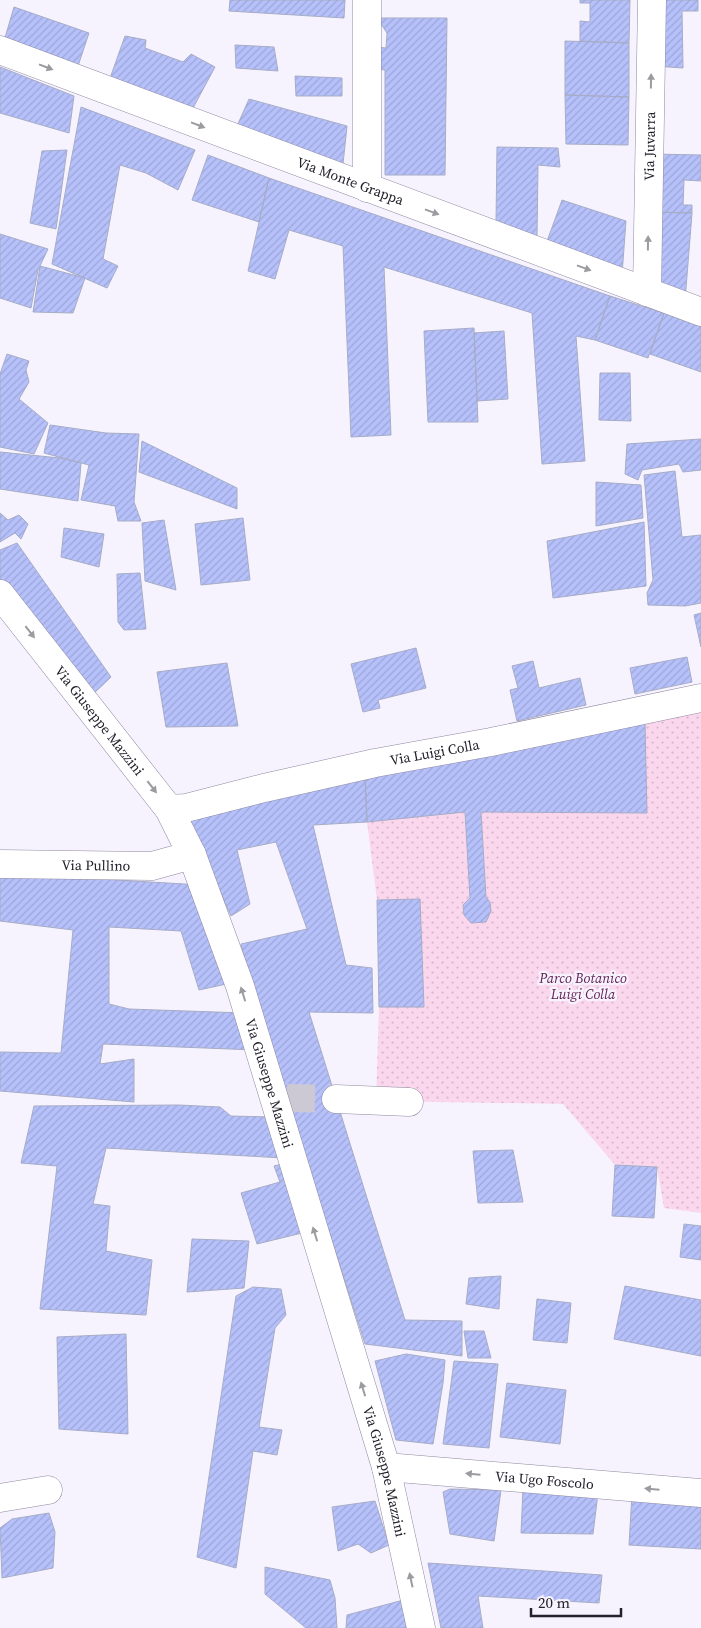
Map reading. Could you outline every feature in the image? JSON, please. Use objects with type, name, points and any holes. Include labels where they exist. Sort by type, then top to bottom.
[{"type":"street","points":[[366,188],[367,0]]},
{"type":"street","name":"Via Juvarra","points":[[647,292],[652,0]]},
{"type":"street","name":"Via Monte Grappa","points":[[0,50],[701,312]]},
{"type":"street","name":"Via Giuseppe Mazzini","points":[[0,594],[169,809],[192,855],[280,1098],[386,1467],[421,1628]]},
{"type":"street","name":"Via Luigi Colla","points":[[169,809],[186,808],[375,763],[490,742],[701,698]]},
{"type":"street","name":"Via Pullino","points":[[0,864],[152,866],[192,855]]},
{"type":"street","points":[[336,1099],[409,1102]]},
{"type":"street","name":"Via Ugo Foscolo","points":[[386,1467],[701,1493]]},
{"type":"street","points":[[0,1498],[48,1490]]},
{"type":"green space","name":"Parco Botanico Luigi Colla","points":[[701,707],[701,1213],[664,1208],[657,1167],[615,1165],[563,1104],[376,1101],[379,1007],[424,1007],[420,899],[377,900],[367,822],[465,812],[470,898],[463,905],[464,915],[474,923],[479,922],[486,897],[481,812],[645,722]]},
{"type":"building","points":[[230,0],[345,0],[344,18],[229,11]]},
{"type":"building","points":[[580,0],[630,0],[629,43],[580,41],[580,21],[590,22],[590,3],[580,3]]},
{"type":"building","points":[[655,0],[698,0],[698,11],[682,11],[683,68],[654,66]]},
{"type":"building","points":[[14,7],[89,33],[78,66],[4,41]]},
{"type":"building","points":[[377,18],[447,18],[445,175],[385,175],[385,70],[376,69],[376,47],[386,48],[387,33]]},
{"type":"building","points":[[125,36],[146,40],[145,48],[183,62],[191,54],[215,67],[193,108],[109,81]]},
{"type":"building","points":[[565,41],[629,43],[629,97],[565,95]]},
{"type":"building","points":[[235,45],[274,47],[278,71],[236,68]]},
{"type":"building","points":[[0,67],[74,96],[69,133],[0,113]]},
{"type":"building","points":[[295,76],[342,78],[342,96],[296,96]]},
{"type":"building","points":[[565,95],[629,97],[628,145],[566,144]]},
{"type":"building","points":[[249,99],[347,126],[343,164],[237,126]]},
{"type":"building","points":[[81,107],[195,150],[178,190],[146,173],[120,165],[103,259],[118,266],[107,288],[52,264]]},
{"type":"building","points":[[497,147],[558,148],[560,167],[538,165],[537,238],[496,223]]},
{"type":"building","points":[[67,150],[56,229],[30,223],[42,151]]},
{"type":"building","points":[[652,154],[701,155],[701,181],[684,180],[683,205],[692,205],[692,213],[652,212]]},
{"type":"building","points":[[208,155],[269,178],[259,222],[192,200]]},
{"type":"building","points":[[269,178],[610,296],[595,340],[576,336],[585,461],[542,464],[532,313],[384,267],[391,435],[351,437],[343,246],[289,230],[275,279],[248,271]]},
{"type":"building","points":[[562,200],[626,221],[622,275],[546,244]]},
{"type":"building","points":[[652,212],[692,213],[685,301],[651,289]]},
{"type":"building","points":[[0,234],[48,249],[38,270],[31,308],[0,298]]},
{"type":"building","points":[[40,266],[85,278],[73,313],[33,312]]},
{"type":"building","points":[[610,296],[664,313],[648,358],[595,340]]},
{"type":"building","points":[[664,313],[701,326],[701,372],[650,354]]},
{"type":"building","points":[[474,328],[478,422],[428,422],[424,331]]},
{"type":"building","points":[[504,331],[508,399],[477,401],[474,333]]},
{"type":"building","points":[[7,354],[29,361],[26,370],[29,382],[19,399],[48,423],[34,454],[0,447],[0,374]]},
{"type":"building","points":[[600,373],[630,373],[631,421],[599,420]]},
{"type":"building","points":[[50,425],[106,433],[139,434],[134,502],[141,521],[118,521],[115,506],[81,500],[89,465],[44,453]]},
{"type":"building","points":[[701,439],[701,470],[683,472],[679,464],[642,470],[638,480],[625,474],[627,444]]},
{"type":"building","points":[[142,441],[237,488],[237,509],[139,472]]},
{"type":"building","points":[[0,452],[60,458],[81,463],[78,501],[0,489]]},
{"type":"building","points":[[675,471],[682,537],[701,535],[701,603],[685,606],[648,605],[647,593],[653,580],[644,475]]},
{"type":"building","points":[[596,482],[641,485],[643,518],[596,526]]},
{"type":"building","points":[[0,513],[8,520],[19,515],[28,524],[21,539],[15,533],[0,542]]},
{"type":"building","points":[[243,518],[250,580],[201,585],[195,524]]},
{"type":"building","points":[[164,520],[176,590],[145,581],[142,523]]},
{"type":"building","points":[[644,522],[646,586],[553,598],[547,541]]},
{"type":"building","points":[[64,528],[104,534],[99,567],[61,557]]},
{"type":"building","points":[[17,543],[111,677],[89,698],[0,581],[0,550]]},
{"type":"building","points":[[140,573],[146,629],[124,630],[118,622],[117,574]]},
{"type":"building","points":[[701,613],[701,647],[694,615]]},
{"type":"building","points":[[416,648],[426,688],[378,700],[380,708],[363,712],[351,664]]},
{"type":"building","points":[[687,657],[692,682],[635,694],[630,668]]},
{"type":"building","points":[[533,661],[539,688],[580,678],[586,705],[517,721],[510,690],[518,688],[512,666]]},
{"type":"building","points":[[227,663],[238,726],[166,727],[157,672]]},
{"type":"building","points":[[645,722],[647,813],[481,812],[486,897],[490,902],[491,911],[486,922],[471,923],[464,915],[463,905],[470,898],[465,812],[367,822],[365,777]]},
{"type":"building","points":[[365,777],[367,822],[313,825],[346,965],[372,968],[373,1013],[309,1012],[405,1320],[462,1321],[462,1356],[365,1344],[249,981],[241,944],[307,929],[276,842],[237,850],[250,904],[231,916],[187,818]]},
{"type":"building","points":[[0,873],[201,885],[231,983],[199,990],[181,931],[109,927],[109,1004],[129,1009],[244,1013],[255,1050],[103,1044],[100,1064],[134,1059],[134,1102],[0,1091],[0,1052],[61,1053],[73,930],[0,921]]},
{"type":"building","points":[[420,899],[424,1007],[379,1007],[377,900]]},
{"type":"building","points":[[179,1105],[220,1107],[231,1116],[270,1117],[283,1158],[106,1148],[93,1204],[110,1206],[106,1251],[152,1260],[146,1315],[40,1309],[57,1166],[21,1163],[34,1106]]},
{"type":"building","points":[[513,1150],[523,1202],[478,1203],[473,1151]]},
{"type":"building","points":[[285,1163],[306,1232],[257,1244],[241,1193],[280,1182],[274,1166]]},
{"type":"building","points":[[615,1165],[657,1167],[654,1218],[612,1216]]},
{"type":"building","points":[[684,1224],[701,1226],[701,1260],[680,1257]]},
{"type":"building","points":[[192,1239],[249,1241],[244,1288],[187,1292]]},
{"type":"building","points":[[501,1276],[499,1309],[466,1304],[469,1278]]},
{"type":"building","points":[[625,1286],[701,1300],[701,1356],[614,1339]]},
{"type":"building","points":[[253,1287],[281,1289],[286,1315],[275,1328],[259,1427],[282,1430],[277,1455],[253,1451],[236,1568],[197,1557],[236,1296]]},
{"type":"building","points":[[537,1299],[571,1303],[567,1343],[533,1340]]},
{"type":"building","points":[[464,1331],[484,1331],[491,1358],[468,1358]]},
{"type":"building","points":[[126,1334],[128,1434],[59,1429],[57,1337]]},
{"type":"building","points":[[406,1354],[445,1360],[433,1444],[396,1440],[375,1361]]},
{"type":"building","points":[[454,1361],[498,1364],[489,1448],[443,1444]]},
{"type":"building","points":[[507,1383],[566,1390],[560,1444],[500,1437]]},
{"type":"building","points":[[523,1488],[598,1493],[593,1534],[521,1533]]},
{"type":"building","points":[[450,1489],[501,1490],[494,1541],[450,1534],[443,1492]]},
{"type":"building","points":[[632,1494],[701,1498],[701,1549],[629,1545]]},
{"type":"building","points":[[375,1501],[389,1545],[371,1553],[358,1544],[338,1551],[332,1507]]},
{"type":"building","points":[[49,1513],[55,1532],[53,1568],[2,1578],[0,1528],[12,1519]]},
{"type":"building","points":[[428,1563],[602,1575],[599,1603],[478,1596],[483,1628],[441,1628]]},
{"type":"building","points":[[265,1567],[330,1580],[335,1598],[337,1628],[306,1628],[265,1594]]},
{"type":"building","points":[[411,1598],[417,1628],[346,1628],[347,1615]]},
{"type":"tunnel","points":[[287,1098],[336,1099]]}]
